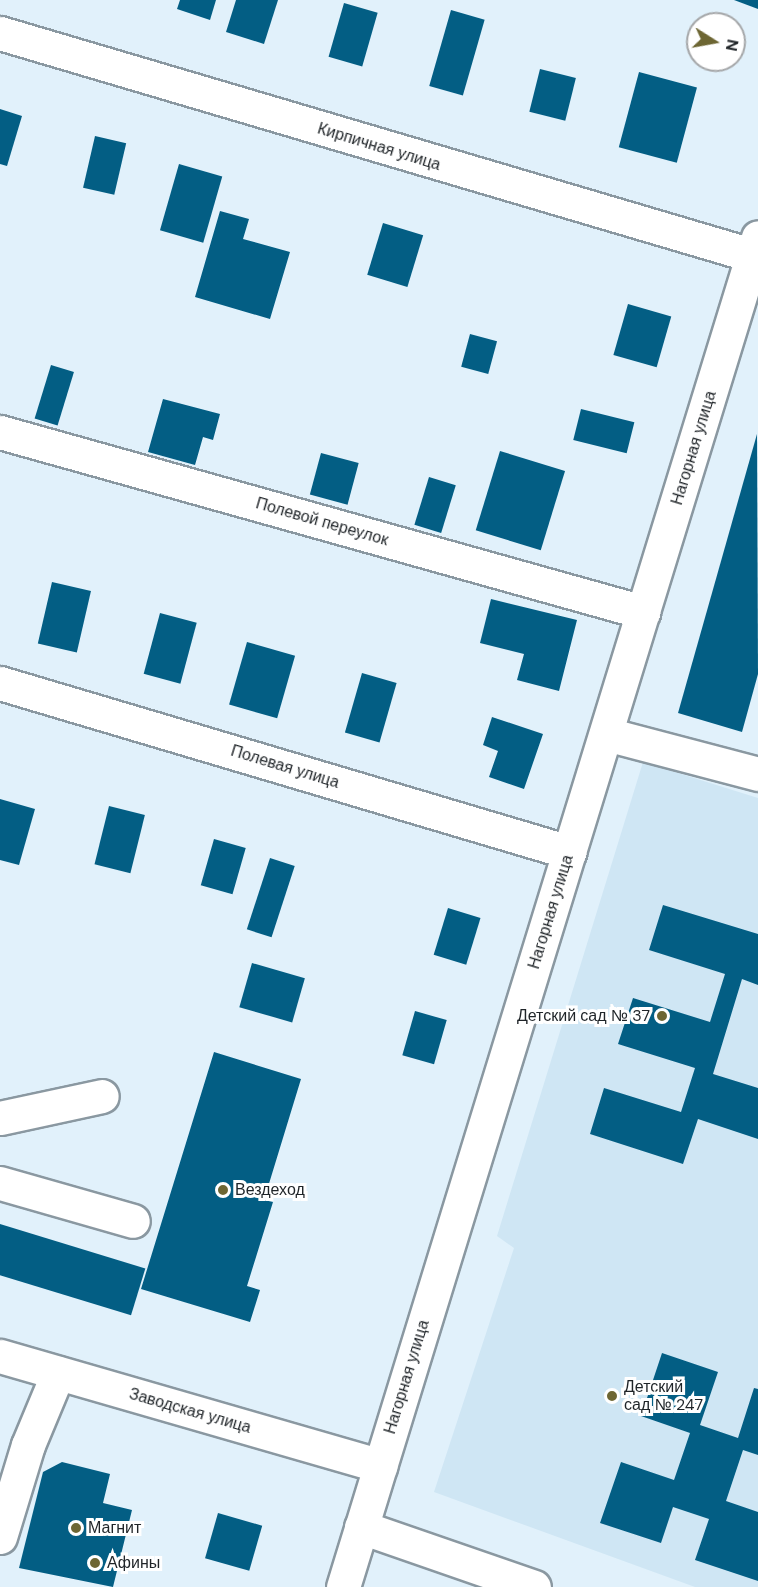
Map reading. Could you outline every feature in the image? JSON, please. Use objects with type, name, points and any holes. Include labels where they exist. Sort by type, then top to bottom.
[{"type":"street","name":"Кирпичная улица","points":[[0,33],[756,250]]},
{"type":"street","name":"Нагорная улица","points":[[343,1587],[756,250]]},
{"type":"street","name":"Полевой переулок","points":[[0,432],[643,612]]},
{"type":"street","name":"Полевая улица","points":[[0,683],[569,852]]},
{"type":"street","points":[[606,734],[758,774]]},
{"type":"street","points":[[0,1118],[102,1096]]},
{"type":"street","points":[[0,1183],[133,1221]]},
{"type":"street","name":"Заводская улица","points":[[0,1356],[380,1466]]},
{"type":"street","points":[[0,1537],[28,1445],[58,1373]]},
{"type":"street","points":[[361,1527],[534,1587]]},
{"type":"shaded area","points":[[643,762],[758,798],[758,1587],[695,1587],[434,1492],[514,1248],[497,1236]]},
{"type":"building","points":[[180,0],[216,0],[210,20],[177,9]]},
{"type":"building","points":[[236,0],[278,0],[264,44],[226,32]]},
{"type":"building","points":[[734,0],[758,0],[758,9]]},
{"type":"building","points":[[344,3],[378,13],[362,66],[329,57]]},
{"type":"building","points":[[451,10],[485,20],[463,96],[429,86]]},
{"type":"building","points":[[540,69],[576,78],[565,121],[529,112]]},
{"type":"building","points":[[639,72],[697,88],[677,163],[619,147]]},
{"type":"building","points":[[0,109],[22,116],[7,166],[0,164]]},
{"type":"building","points":[[95,136],[126,143],[114,195],[83,188]]},
{"type":"building","points":[[179,164],[222,176],[203,243],[160,230]]},
{"type":"building","points":[[220,211],[249,219],[243,239],[290,252],[270,319],[195,297]]},
{"type":"building","points":[[383,223],[423,235],[407,287],[367,275]]},
{"type":"building","points":[[628,304],[671,316],[657,367],[613,355]]},
{"type":"building","points":[[470,334],[497,341],[488,374],[461,367]]},
{"type":"building","points":[[51,365],[74,372],[58,426],[35,419]]},
{"type":"building","points":[[163,399],[220,414],[213,440],[203,437],[195,465],[148,452]]},
{"type":"building","points":[[581,409],[634,422],[627,453],[573,440]]},
{"type":"building","points":[[757,434],[758,674],[742,732],[678,713]]},
{"type":"building","points":[[500,451],[565,471],[541,550],[476,530]]},
{"type":"building","points":[[321,453],[359,463],[348,505],[310,495]]},
{"type":"building","points":[[429,477],[456,485],[441,533],[414,525]]},
{"type":"building","points":[[52,582],[91,591],[77,652],[38,643]]},
{"type":"building","points":[[491,599],[577,620],[559,691],[517,680],[524,654],[480,643]]},
{"type":"building","points":[[160,613],[197,623],[180,684],[144,674]]},
{"type":"building","points":[[247,642],[295,656],[277,718],[229,704]]},
{"type":"building","points":[[362,673],[397,683],[380,743],[345,733]]},
{"type":"building","points":[[492,717],[543,734],[524,789],[489,777],[498,751],[483,745]]},
{"type":"building","points":[[0,799],[35,809],[19,865],[0,860]]},
{"type":"building","points":[[109,806],[145,815],[130,873],[94,864]]},
{"type":"building","points":[[214,839],[246,848],[232,894],[201,885]]},
{"type":"building","points":[[270,858],[295,866],[272,937],[247,929]]},
{"type":"building","points":[[663,905],[758,934],[758,985],[742,979],[713,1074],[758,1088],[758,1139],[698,1119],[683,1164],[590,1134],[604,1088],[681,1112],[695,1068],[618,1044],[633,998],[710,1022],[725,974],[649,950]]},
{"type":"building","points":[[448,908],[481,918],[466,965],[434,955]]},
{"type":"building","points":[[252,963],[305,978],[292,1022],[239,1007]]},
{"type":"building","points":[[415,1011],[447,1020],[434,1064],[402,1055]]},
{"type":"building","points":[[214,1052],[301,1079],[264,1200],[273,1202],[247,1286],[260,1290],[250,1322],[141,1289]]},
{"type":"building","points":[[0,1224],[145,1268],[131,1315],[0,1275]]},
{"type":"building","points":[[662,1353],[718,1372],[700,1425],[738,1438],[754,1388],[758,1389],[758,1455],[743,1450],[726,1501],[758,1512],[758,1581],[695,1560],[709,1519],[673,1507],[661,1543],[600,1523],[621,1462],[674,1480],[690,1433],[641,1416]]},
{"type":"building","points":[[62,1462],[110,1474],[103,1503],[132,1510],[113,1587],[19,1568],[43,1472]]},
{"type":"building","points":[[218,1513],[262,1526],[249,1571],[205,1558]]},
{"type":"place","name":"Детский сад № 37","points":[[662,1016]]},
{"type":"place","name":"Вездеход","points":[[223,1190]]},
{"type":"place","name":"Детский сад № 247","points":[[612,1396]]},
{"type":"place","name":"Магнит","points":[[76,1528]]},
{"type":"place","name":"Афины","points":[[95,1563]]}]
